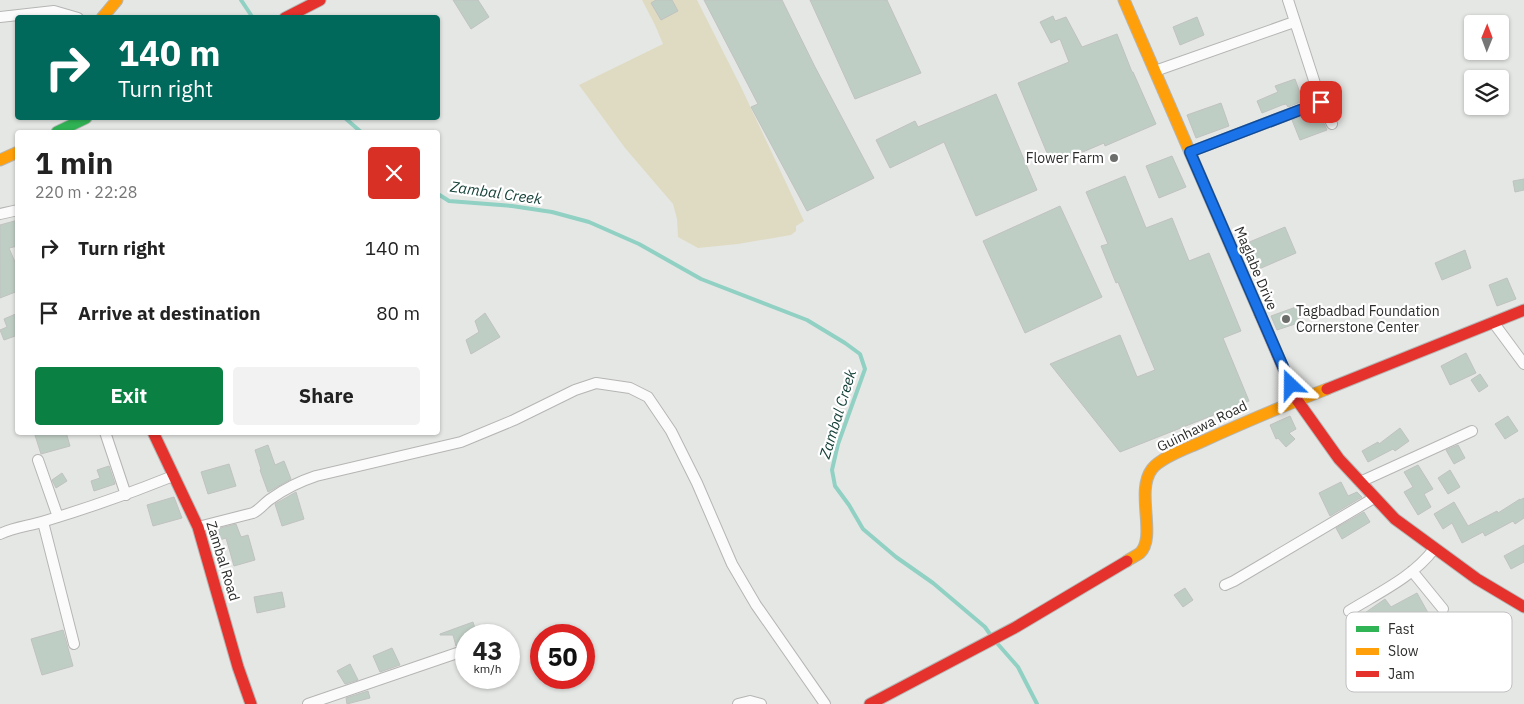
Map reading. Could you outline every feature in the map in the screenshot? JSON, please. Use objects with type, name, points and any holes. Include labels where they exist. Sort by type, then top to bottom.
[{"type":"street","points":[[104,15],[116,0]]},
{"type":"street","points":[[291,15],[320,0]]},
{"type":"street","name":"Maglabe Drive","points":[[1124,0],[1297,400],[1339,459],[1395,519],[1434,549],[1524,607]]},
{"type":"street","points":[[1288,0],[1321,102],[1332,124]]},
{"type":"street","points":[[23,15],[54,11],[68,15]]},
{"type":"street","points":[[0,18],[15,16]]},
{"type":"street","points":[[1155,71],[1294,22]]},
{"type":"street","points":[[1190,152],[1321,102]]},
{"type":"street","points":[[62,130],[74,125]]},
{"type":"street","points":[[0,160],[15,153]]},
{"type":"street","points":[[0,214],[15,211]]},
{"type":"street","name":"Guinhawa Road","points":[[870,704],[1016,627],[1141,552],[1147,540],[1146,481],[1152,468],[1213,436],[1297,400],[1524,310]]},
{"type":"street","points":[[1493,322],[1524,364]]},
{"type":"street","points":[[198,527],[260,510],[273,497],[309,478],[461,442],[514,420],[575,390],[596,383],[630,388],[648,397],[671,431],[697,483],[737,572],[756,605],[822,703]]},
{"type":"street","points":[[1360,482],[1472,431]]},
{"type":"street","points":[[105,435],[126,494]]},
{"type":"street","name":"Zambal Road","points":[[154,435],[198,527],[238,667],[251,704]]},
{"type":"street","points":[[38,460],[58,517]]},
{"type":"street","points":[[0,534],[58,517],[173,476]]},
{"type":"street","points":[[1225,585],[1234,582],[1374,498]]},
{"type":"street","points":[[43,522],[74,644]]},
{"type":"street","points":[[1349,611],[1412,571],[1434,549]]},
{"type":"street","points":[[1412,571],[1443,609]]},
{"type":"street","points":[[308,704],[455,654]]},
{"type":"street","points":[[738,704],[750,701],[761,704]]},
{"type":"shaded area","points":[[642,0],[697,0],[741,87],[804,221],[796,226],[796,231],[791,235],[738,244],[698,248],[678,237],[677,219],[673,204],[625,148],[579,85],[663,44]]},
{"type":"building","points":[[453,0],[478,0],[489,17],[471,29]]},
{"type":"building","points":[[656,0],[672,0],[678,11],[661,20],[651,3]]},
{"type":"building","points":[[704,0],[782,0],[874,178],[807,211],[751,107],[758,104]]},
{"type":"building","points":[[810,0],[887,0],[921,73],[855,99]]},
{"type":"building","points":[[1053,16],[1055,21],[1066,17],[1082,47],[1117,34],[1156,124],[1105,146],[1104,143],[1052,165],[1018,83],[1069,62],[1060,39],[1051,43],[1040,22]]},
{"type":"building","points":[[1197,17],[1204,35],[1180,45],[1173,27]]},
{"type":"building","points":[[1295,79],[1303,101],[1288,107],[1286,104],[1282,105],[1262,113],[1257,101],[1278,92],[1275,86]]},
{"type":"building","points":[[996,94],[1037,190],[976,216],[944,142],[890,168],[876,140],[915,121],[918,127]]},
{"type":"building","points":[[1221,103],[1229,126],[1196,138],[1187,115]]},
{"type":"building","points":[[1318,111],[1327,130],[1300,140],[1292,120]]},
{"type":"building","points":[[1172,156],[1186,187],[1159,198],[1146,166]]},
{"type":"building","points":[[1125,176],[1146,228],[1172,218],[1189,261],[1209,253],[1241,331],[1223,338],[1249,401],[1120,452],[1050,364],[1120,335],[1137,377],[1155,370],[1101,246],[1108,244],[1086,192]]},
{"type":"building","points":[[1524,179],[1524,190],[1515,192],[1513,181]]},
{"type":"building","points":[[1060,206],[1102,297],[1025,333],[983,241]]},
{"type":"building","points":[[15,221],[15,247],[9,248],[15,262],[15,292],[0,298],[0,225]]},
{"type":"building","points":[[1285,227],[1296,253],[1252,272],[1240,246]]},
{"type":"building","points":[[1465,250],[1471,268],[1442,280],[1435,263]]},
{"type":"building","points":[[1507,278],[1516,299],[1497,306],[1489,285]]},
{"type":"building","name":"Tagbadbad Foundation Cornerstone Center","points":[[1296,307],[1301,322],[1277,330],[1271,316]]},
{"type":"building","points":[[485,313],[500,337],[471,354],[466,340],[479,332],[475,321]]},
{"type":"building","points":[[15,314],[15,336],[4,340],[0,330],[7,327],[4,319]]},
{"type":"building","points":[[1466,353],[1476,373],[1450,385],[1441,366]]},
{"type":"building","points":[[1480,374],[1488,386],[1479,392],[1471,380]]},
{"type":"building","points":[[1290,416],[1296,429],[1289,433],[1295,439],[1286,447],[1278,438],[1276,439],[1270,425]]},
{"type":"building","points":[[1508,416],[1518,431],[1505,439],[1495,424]]},
{"type":"building","points":[[1400,428],[1409,441],[1395,451],[1393,449],[1368,462],[1362,451],[1378,442],[1379,444]]},
{"type":"building","points":[[35,435],[67,435],[70,446],[41,454]]},
{"type":"building","points":[[268,445],[275,465],[284,461],[291,479],[268,492],[255,450]]},
{"type":"building","points":[[1458,445],[1465,458],[1454,464],[1446,450]]},
{"type":"building","points":[[229,464],[236,486],[208,494],[201,472]]},
{"type":"building","points":[[1418,465],[1433,489],[1424,494],[1431,507],[1418,515],[1404,492],[1413,487],[1404,472]]},
{"type":"building","points":[[109,466],[115,484],[94,491],[91,481],[100,478],[97,470]]},
{"type":"building","points":[[1450,470],[1460,487],[1448,494],[1438,478]]},
{"type":"building","points":[[62,473],[67,481],[56,488],[52,480]]},
{"type":"building","points":[[1341,482],[1348,496],[1357,492],[1362,497],[1330,516],[1319,493]]},
{"type":"building","points":[[296,492],[304,519],[282,526],[275,504]]},
{"type":"building","points":[[174,497],[182,518],[153,526],[147,505]]},
{"type":"building","points":[[1524,498],[1524,518],[1515,524],[1513,521],[1485,536],[1483,532],[1462,543],[1452,523],[1443,529],[1434,514],[1454,502],[1468,526],[1497,511],[1498,513]]},
{"type":"building","points":[[1364,512],[1370,522],[1342,539],[1336,528]]},
{"type":"building","points":[[236,524],[241,537],[248,535],[255,560],[234,566],[226,538],[216,541],[213,530]]},
{"type":"building","points":[[1524,545],[1524,562],[1511,569],[1504,556]]},
{"type":"building","points":[[1185,588],[1193,600],[1183,607],[1174,595]]},
{"type":"building","points":[[282,592],[285,607],[257,613],[254,597]]},
{"type":"building","points":[[1417,593],[1428,612],[1366,612],[1385,599],[1391,607]]},
{"type":"building","points":[[455,629],[455,642],[453,635],[440,634]]},
{"type":"building","points":[[63,630],[73,666],[42,675],[31,639]]},
{"type":"building","points":[[392,648],[400,665],[380,672],[373,656]]},
{"type":"building","points":[[350,664],[358,680],[345,684],[337,671]]},
{"type":"building","points":[[368,691],[370,698],[347,704],[346,698]]},
{"type":"waterway","name":"Zambal Creek","points":[[241,0],[251,15]]},
{"type":"waterway","name":"Zambal Creek","points":[[347,120],[359,130]]},
{"type":"waterway","name":"Zambal Creek","points":[[440,195],[449,201],[512,206],[552,212],[589,222],[639,244],[701,279],[807,320],[860,354],[865,369],[838,444],[832,470],[835,486],[863,529],[896,557],[933,583],[985,627],[992,637]]},
{"type":"waterway","name":"Zambal Creek","points":[[996,642],[1018,667],[1037,704]]},
{"type":"traffic: fast","points":[[61,130],[82,120]]},
{"type":"traffic: slow","points":[[104,15],[117,0]]},
{"type":"traffic: slow","points":[[1124,0],[1260,314]]},
{"type":"traffic: slow","points":[[0,160],[15,153]]},
{"type":"traffic: slow","points":[[1127,561],[1140,553],[1145,546],[1147,536],[1145,489],[1147,478],[1156,465],[1182,450],[1327,389]]},
{"type":"traffic: jam","points":[[291,15],[320,0]]},
{"type":"traffic: jam","points":[[1327,389],[1524,310]]},
{"type":"traffic: jam","points":[[1260,314],[1297,400],[1339,459],[1395,519],[1477,579],[1524,607]]},
{"type":"traffic: jam","points":[[154,435],[198,527],[238,667],[251,704]]},
{"type":"traffic: jam","points":[[870,704],[1016,627],[1127,561]]},
{"type":"place","name":"Flower Farm","points":[[1114,158]]},
{"type":"place","name":"Tagbadbad Foundation Cornerstone Center","points":[[1286,319]]},
{"type":"route","points":[[1291,385],[1190,152],[1321,102]]}]
